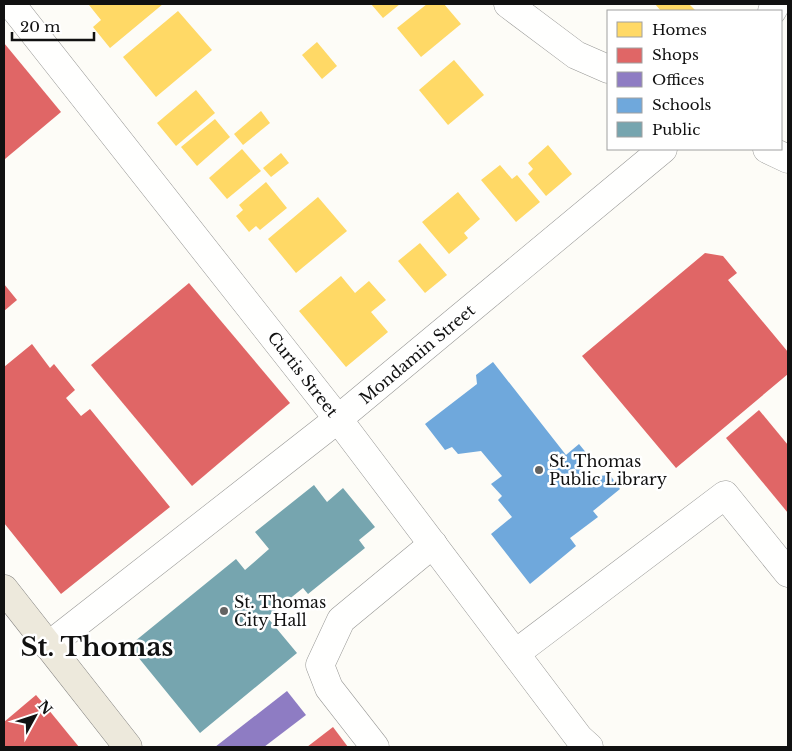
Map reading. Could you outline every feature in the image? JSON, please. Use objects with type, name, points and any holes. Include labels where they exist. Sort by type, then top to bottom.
[{"type":"main road","points":[[6,597],[48,646],[128,747]]},
{"type":"street","name":"Curtis Street","points":[[11,4],[338,419],[579,738],[589,747]]},
{"type":"street","points":[[508,4],[576,55],[607,69]]},
{"type":"street","name":"Mondamin Street","points":[[48,646],[338,419],[662,150]]},
{"type":"street","points":[[769,150],[788,158]]},
{"type":"street","points":[[516,653],[726,495],[788,573]]},
{"type":"street","points":[[375,747],[329,688],[320,665],[341,620],[433,544]]},
{"type":"building: Homes","points":[[163,4],[110,48],[93,27],[101,20],[89,5]]},
{"type":"building: Homes","points":[[371,4],[400,4],[383,18]]},
{"type":"building: Homes","points":[[427,4],[444,4],[461,24],[421,57],[397,28]]},
{"type":"building: Homes","points":[[655,4],[689,4],[695,10],[660,10]]},
{"type":"building: Homes","points":[[178,11],[212,50],[156,97],[123,57]]},
{"type":"building: Homes","points":[[317,42],[337,66],[322,79],[302,55]]},
{"type":"building: Homes","points":[[454,60],[484,95],[448,125],[419,90]]},
{"type":"building: Homes","points":[[196,90],[215,113],[176,146],[157,123]]},
{"type":"building: Homes","points":[[261,111],[270,123],[243,145],[234,134]]},
{"type":"building: Homes","points":[[215,119],[230,137],[197,166],[181,147]]},
{"type":"building: Homes","points":[[548,145],[572,174],[546,196],[528,174],[533,169],[528,163]]},
{"type":"building: Homes","points":[[242,149],[261,171],[227,199],[209,178]]},
{"type":"building: Homes","points":[[281,153],[289,163],[271,177],[263,168]]},
{"type":"building: Homes","points":[[500,165],[512,179],[517,175],[540,202],[516,222],[481,180]]},
{"type":"building: Homes","points":[[266,182],[287,208],[260,230],[256,226],[249,232],[236,216],[243,210],[239,205]]},
{"type":"building: Homes","points":[[458,192],[480,219],[464,233],[468,238],[449,254],[422,222]]},
{"type":"building: Homes","points":[[318,197],[347,231],[296,273],[268,239]]},
{"type":"building: Homes","points":[[420,243],[447,275],[425,293],[398,261]]},
{"type":"building: Homes","points":[[341,276],[355,293],[369,281],[386,300],[371,312],[388,332],[346,367],[299,311]]},
{"type":"building: Shops","points":[[4,43],[61,112],[5,159],[4,158]]},
{"type":"building: Shops","points":[[705,253],[723,256],[737,273],[728,280],[788,352],[788,374],[676,468],[582,356]]},
{"type":"building: Shops","points":[[189,283],[290,403],[192,486],[91,365]]},
{"type":"building: Shops","points":[[4,284],[17,300],[4,311]]},
{"type":"building: Shops","points":[[32,344],[50,368],[54,364],[75,390],[66,398],[81,416],[90,409],[170,507],[61,594],[4,523],[4,367]]},
{"type":"building: Shops","points":[[759,410],[788,445],[788,513],[726,438]]},
{"type":"building: Shops","points":[[36,695],[79,747],[4,747],[4,722]]},
{"type":"building: Shops","points":[[333,727],[348,747],[307,747]]},
{"type":"building: Offices","points":[[287,691],[306,715],[264,747],[215,747]]},
{"type":"building: Schools","name":"St. Thomas Public Library","points":[[493,362],[566,455],[579,444],[588,455],[576,464],[587,477],[610,475],[620,489],[593,511],[598,517],[570,538],[576,546],[530,584],[491,534],[512,517],[498,500],[502,496],[491,484],[502,476],[481,451],[458,454],[452,447],[445,450],[425,424],[477,384],[476,375]]},
{"type":"building: Public","name":"St. Thomas City Hall","points":[[314,485],[327,502],[343,488],[375,527],[359,540],[365,548],[308,594],[303,588],[267,617],[297,653],[200,733],[129,646],[236,559],[245,570],[269,549],[255,532]]},
{"type":"place","name":"St. Thomas Public Library","points":[[539,470]]},
{"type":"place","name":"St. Thomas City Hall","points":[[224,611]]},
{"type":"district","name":"St. Thomas","points":[[97,647]]}]
